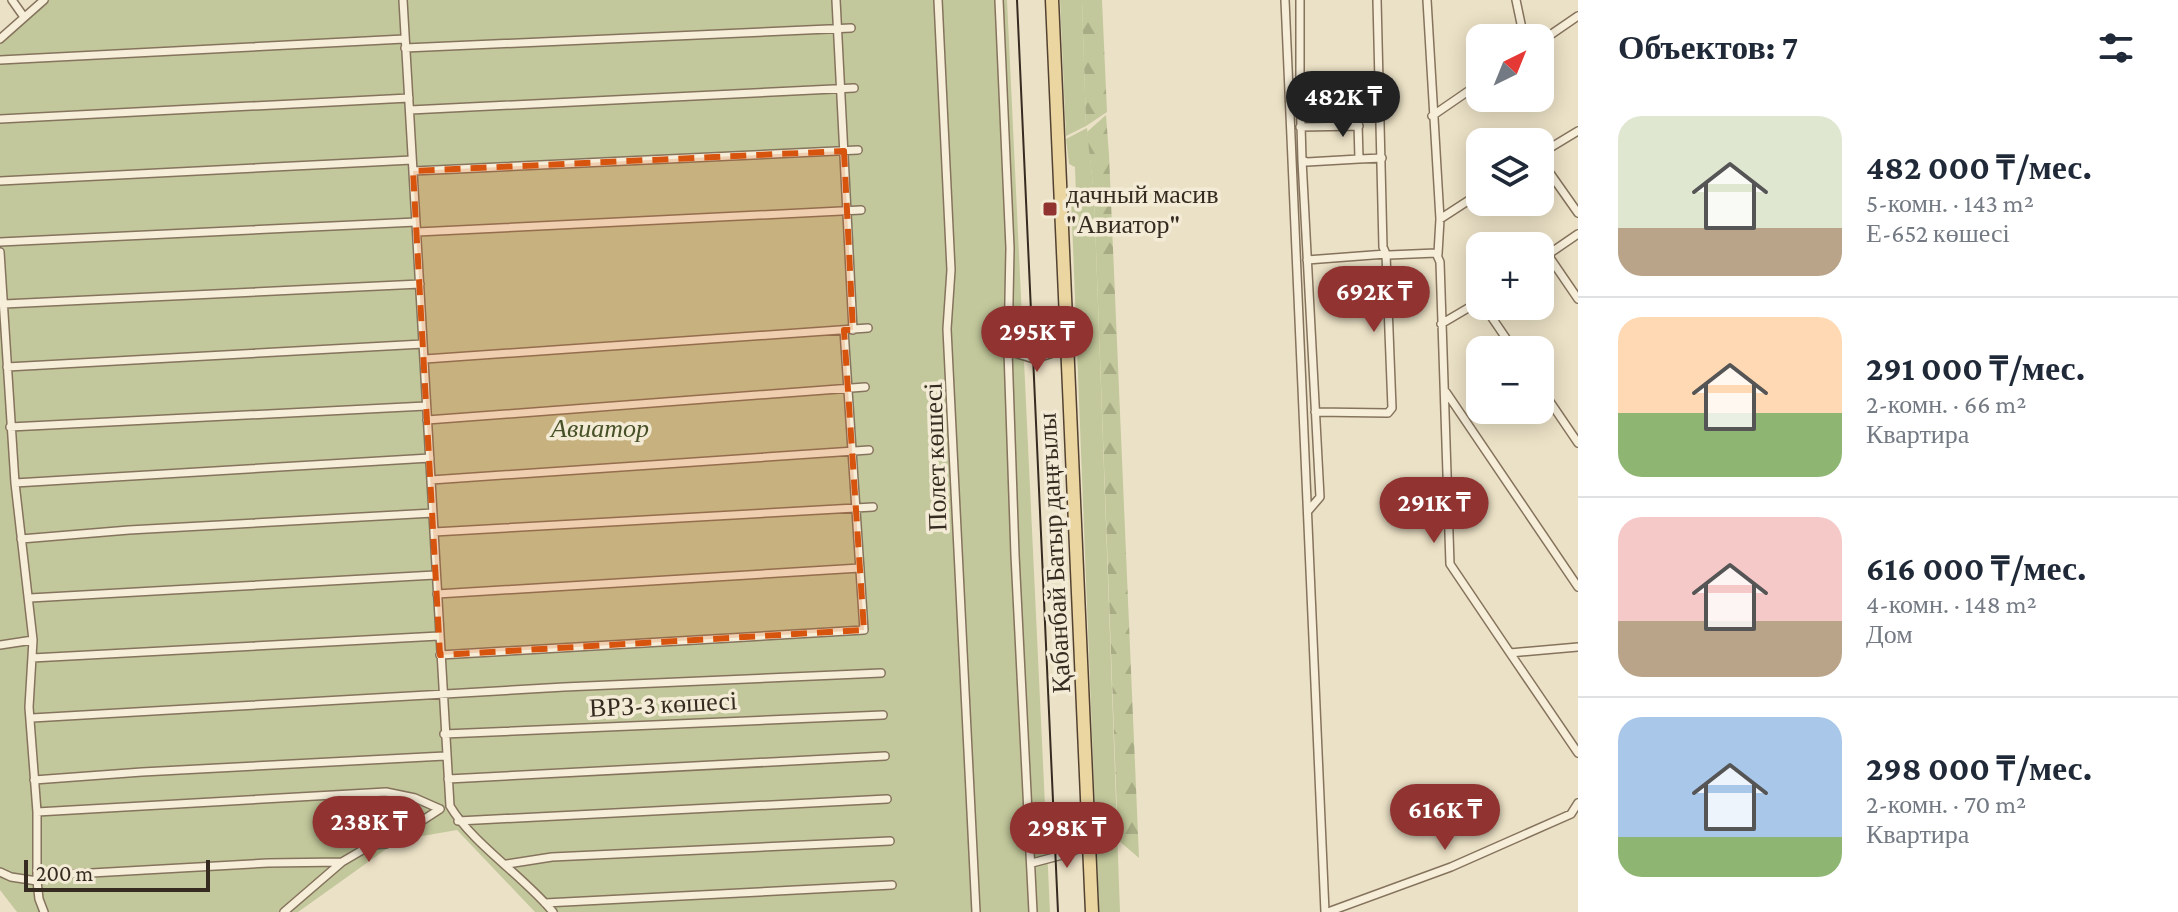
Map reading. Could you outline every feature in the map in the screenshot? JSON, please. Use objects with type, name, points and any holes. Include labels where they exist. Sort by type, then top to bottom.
[{"type":"main road","name":"Қабанбай Батыр даңғылы","points":[[1052,0],[1092,912]]},
{"type":"street","points":[[12,0],[24,17]]},
{"type":"street","points":[[0,39],[44,0]]},
{"type":"street","points":[[403,0],[450,806],[458,821],[507,864],[553,912]]},
{"type":"street","points":[[440,655],[864,630],[847,389],[844,151],[836,0]]},
{"type":"street","name":"Полет көшесі","points":[[938,0],[951,270],[947,329],[976,912]]},
{"type":"street","points":[[999,0],[1010,248],[1008,351],[1015,555],[1033,912]]},
{"type":"street","points":[[1285,0],[1327,912],[1451,867],[1571,814],[1578,803]]},
{"type":"street","points":[[1300,0],[1300,127],[1320,497],[1308,511]]},
{"type":"street","points":[[1315,412],[1388,413],[1392,408],[1387,254],[1383,247],[1377,0]]},
{"type":"street","points":[[1427,0],[1440,219],[1438,254],[1450,564],[1578,753]]},
{"type":"street","points":[[1516,0],[1521,24]]},
{"type":"street","points":[[1554,32],[1578,16]]},
{"type":"street","points":[[0,60],[851,28]]},
{"type":"street","points":[[1300,89],[1380,86]]},
{"type":"street","points":[[410,110],[854,88]]},
{"type":"street","points":[[1357,88],[1359,159]]},
{"type":"street","points":[[1432,116],[1466,93]]},
{"type":"street","points":[[0,119],[409,98]]},
{"type":"street","points":[[1300,127],[1359,126]]},
{"type":"street","points":[[1554,147],[1578,131]]},
{"type":"street","points":[[413,171],[858,150]]},
{"type":"street","points":[[1302,160],[1382,158]]},
{"type":"street","points":[[0,181],[412,160]]},
{"type":"street","points":[[1554,178],[1578,213]]},
{"type":"street","points":[[1440,219],[1466,202]]},
{"type":"street","points":[[417,232],[861,210]]},
{"type":"street","points":[[0,242],[416,222]]},
{"type":"street","points":[[1554,251],[1578,234]]},
{"type":"street","points":[[0,252],[7,367],[4,392],[33,640],[29,707],[37,812],[38,878],[44,912]]},
{"type":"street","points":[[1307,260],[1438,254]]},
{"type":"street","points":[[1554,264],[1578,299]]},
{"type":"street","points":[[4,304],[420,284]]},
{"type":"street","points":[[1441,324],[1466,309]]},
{"type":"street","points":[[425,359],[868,328]]},
{"type":"street","points":[[7,367],[423,344]]},
{"type":"street","points":[[1008,351],[1034,359],[1066,349]]},
{"type":"street","points":[[427,420],[865,387]]},
{"type":"street","points":[[1445,390],[1578,587]]},
{"type":"street","points":[[0,432],[426,406]]},
{"type":"street","points":[[1554,408],[1578,443]]},
{"type":"street","points":[[431,480],[869,450]]},
{"type":"street","points":[[15,483],[430,458]]},
{"type":"street","points":[[434,532],[873,507]]},
{"type":"street","points":[[21,539],[433,513]]},
{"type":"street","points":[[437,594],[860,568]]},
{"type":"street","points":[[30,598],[435,575]]},
{"type":"street","points":[[32,658],[439,636]]},
{"type":"street","points":[[0,645],[33,640]]},
{"type":"street","points":[[1510,653],[1578,647]]},
{"type":"street","points":[[32,718],[769,676],[881,673]]},
{"type":"street","name":"ВРЗ-3 көшесі","points":[[444,734],[883,715]]},
{"type":"street","points":[[34,780],[445,756]]},
{"type":"street","points":[[448,779],[885,756]]},
{"type":"street","points":[[37,812],[386,792],[415,798],[440,809]]},
{"type":"street","points":[[458,821],[887,799]]},
{"type":"street","points":[[284,912],[342,862],[371,845],[386,844],[440,809],[450,806]]},
{"type":"street","points":[[507,864],[565,857],[890,841]]},
{"type":"street","points":[[1032,863],[1089,844]]},
{"type":"street","points":[[0,872],[11,877],[38,878],[268,863],[342,862]]},
{"type":"street","points":[[545,903],[892,885]]},
{"type":"highlighted area","points":[[844,151],[853,330],[844,330],[864,630],[440,655],[413,171]]},
{"type":"green space","name":"Авиатор","points":[[42,0],[1007,0],[1050,912],[535,912],[457,830],[399,840],[298,912],[17,912],[0,890],[0,38]]},
{"type":"green space","points":[[1060,0],[1082,0],[1086,126],[1066,136]]},
{"type":"green space","points":[[1082,0],[1102,0],[1107,112],[1086,126]]},
{"type":"green space","points":[[1106,115],[1139,858],[1118,840],[1094,195],[1087,132]]},
{"type":"green space","points":[[1087,128],[1094,195],[1120,912],[1099,912],[1071,196],[1076,195],[1075,167],[1069,164],[1066,139]]},
{"type":"tram line","points":[[1017,0],[1058,912]]},
{"type":"place","name":"дачный масив \"Авиатор\"","points":[[1050,209]]}]
